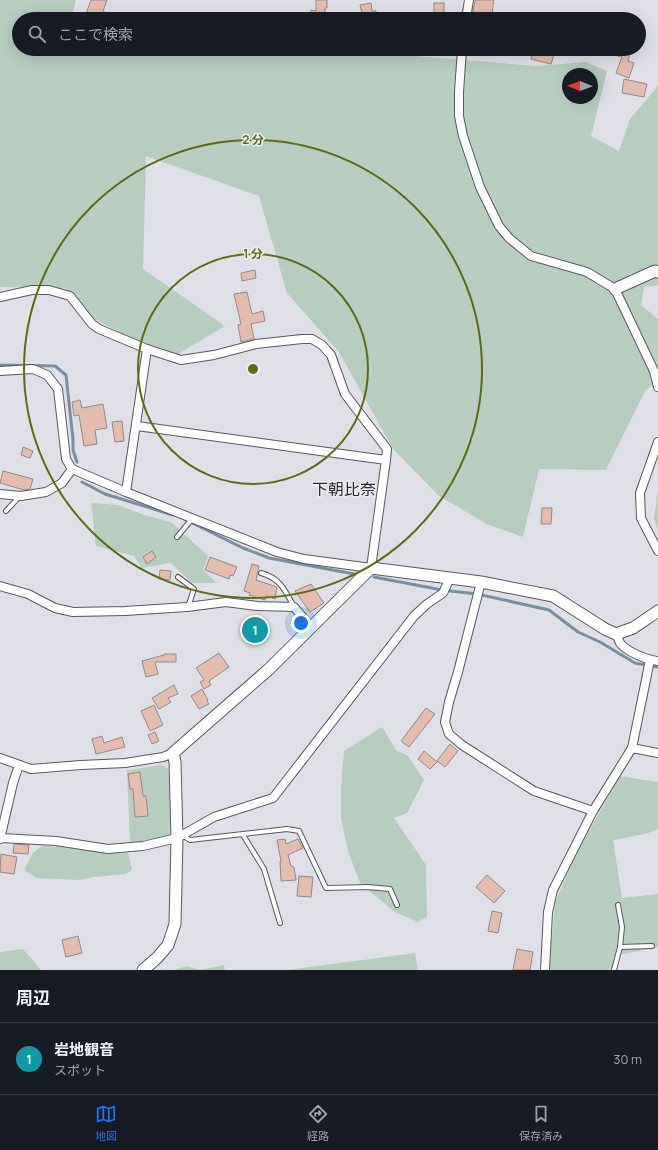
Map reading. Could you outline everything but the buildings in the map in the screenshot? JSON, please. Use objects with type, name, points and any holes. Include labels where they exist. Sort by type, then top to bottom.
[{"type":"street","points":[[467,12],[469,0]]},
{"type":"street","points":[[462,56],[459,110],[463,136],[480,187],[499,226],[510,238],[531,256],[587,272],[615,289],[654,371],[658,388]]},
{"type":"street","points":[[615,289],[655,271],[658,272]]},
{"type":"street","points":[[0,297],[32,290],[49,290],[70,296],[92,324],[99,329],[147,349],[181,360],[214,355],[256,344],[312,339],[322,345],[331,355],[345,394],[387,449],[371,568],[268,670],[173,753],[163,757],[125,763],[31,769],[0,758]]},
{"type":"street","points":[[126,492],[137,426],[147,349]]},
{"type":"street","points":[[0,371],[33,369],[47,375],[58,389],[66,459],[72,469],[191,521],[277,552],[304,560],[371,568],[553,596],[605,629],[616,634],[621,644],[651,664],[632,748],[593,811],[553,890],[548,912],[545,970]]},
{"type":"street","points":[[137,426],[386,460]]},
{"type":"street","points":[[658,442],[640,493],[641,518],[658,551]]},
{"type":"street","points":[[0,494],[20,496],[46,492],[62,483],[72,469]]},
{"type":"street","points":[[19,765],[13,782],[0,838],[56,840],[108,849],[143,846],[180,837],[214,817],[273,798],[414,616],[427,604],[443,593],[448,581]]},
{"type":"street","points":[[480,585],[449,702],[445,722],[449,734],[462,745],[534,791],[593,811]]},
{"type":"street","points":[[0,586],[28,594],[55,608],[72,612],[125,611],[188,607],[226,602],[258,606],[294,607],[312,628]]},
{"type":"street","points":[[616,634],[633,628],[658,611]]},
{"type":"street","points":[[632,748],[658,753]]},
{"type":"street","points":[[143,970],[157,958],[168,945],[175,924],[180,837],[175,762],[173,753]]},
{"type":"lane","points":[[6,511],[20,496]]},
{"type":"lane","points":[[177,536],[191,521]]},
{"type":"lane","points":[[261,573],[271,576],[285,590],[294,607]]},
{"type":"lane","points":[[178,577],[194,590],[188,607]]},
{"type":"lane","points":[[180,837],[190,840],[287,829],[299,831],[326,888],[368,887],[390,889],[397,905]]},
{"type":"lane","points":[[243,835],[264,869],[280,923]]},
{"type":"lane","points":[[614,970],[620,947],[622,927],[618,906]]},
{"type":"lane","points":[[620,947],[652,946]]},
{"type":"green space","points":[[0,0],[76,0],[73,12],[12,12],[12,56],[414,56],[536,66],[586,62],[607,71],[591,136],[619,151],[630,119],[658,86],[658,285],[644,287],[641,305],[658,319],[658,380],[645,391],[606,470],[539,469],[523,537],[487,524],[439,496],[393,449],[339,352],[287,293],[259,196],[146,156],[143,269],[225,326],[178,354],[132,339],[94,319],[65,288],[0,287]]},
{"type":"green space","points":[[658,491],[658,530],[654,519]]},
{"type":"green space","points":[[91,503],[118,505],[144,515],[171,522],[208,556],[203,570],[217,583],[192,583],[171,563],[142,568],[134,556],[96,546]]},
{"type":"green space","points":[[382,727],[396,750],[408,756],[424,780],[407,813],[394,818],[426,865],[427,917],[418,922],[395,912],[360,883],[348,851],[341,818],[341,788],[344,751]]},
{"type":"green space","points":[[162,765],[168,769],[173,825],[171,835],[130,843],[127,770]]},
{"type":"green space","points":[[620,776],[658,782],[658,829],[649,833],[613,840],[622,898],[658,894],[658,947],[614,956],[612,970],[549,970],[555,902],[577,853]]},
{"type":"green space","points":[[42,846],[128,853],[132,870],[125,874],[80,880],[37,878],[24,870],[33,853]]},
{"type":"green space","points":[[23,949],[41,970],[0,970],[0,952]]},
{"type":"green space","points":[[415,953],[418,970],[287,970]]},
{"type":"green space","points":[[224,965],[225,970],[200,970]]},
{"type":"green space","points":[[187,966],[200,970],[174,970]]},
{"type":"waterway","points":[[0,365],[55,366],[66,375],[73,450],[77,462]]},
{"type":"waterway","points":[[82,482],[105,494],[173,515]]},
{"type":"waterway","points":[[182,518],[243,548],[269,558],[354,574]]},
{"type":"waterway","points":[[374,577],[442,590],[477,594],[549,610],[578,632],[600,642],[635,663],[658,667]]},
{"type":"place","name":"岩地観音","points":[[255,630]]},
{"type":"district","name":"下朝比奈","points":[[344,489]]}]
